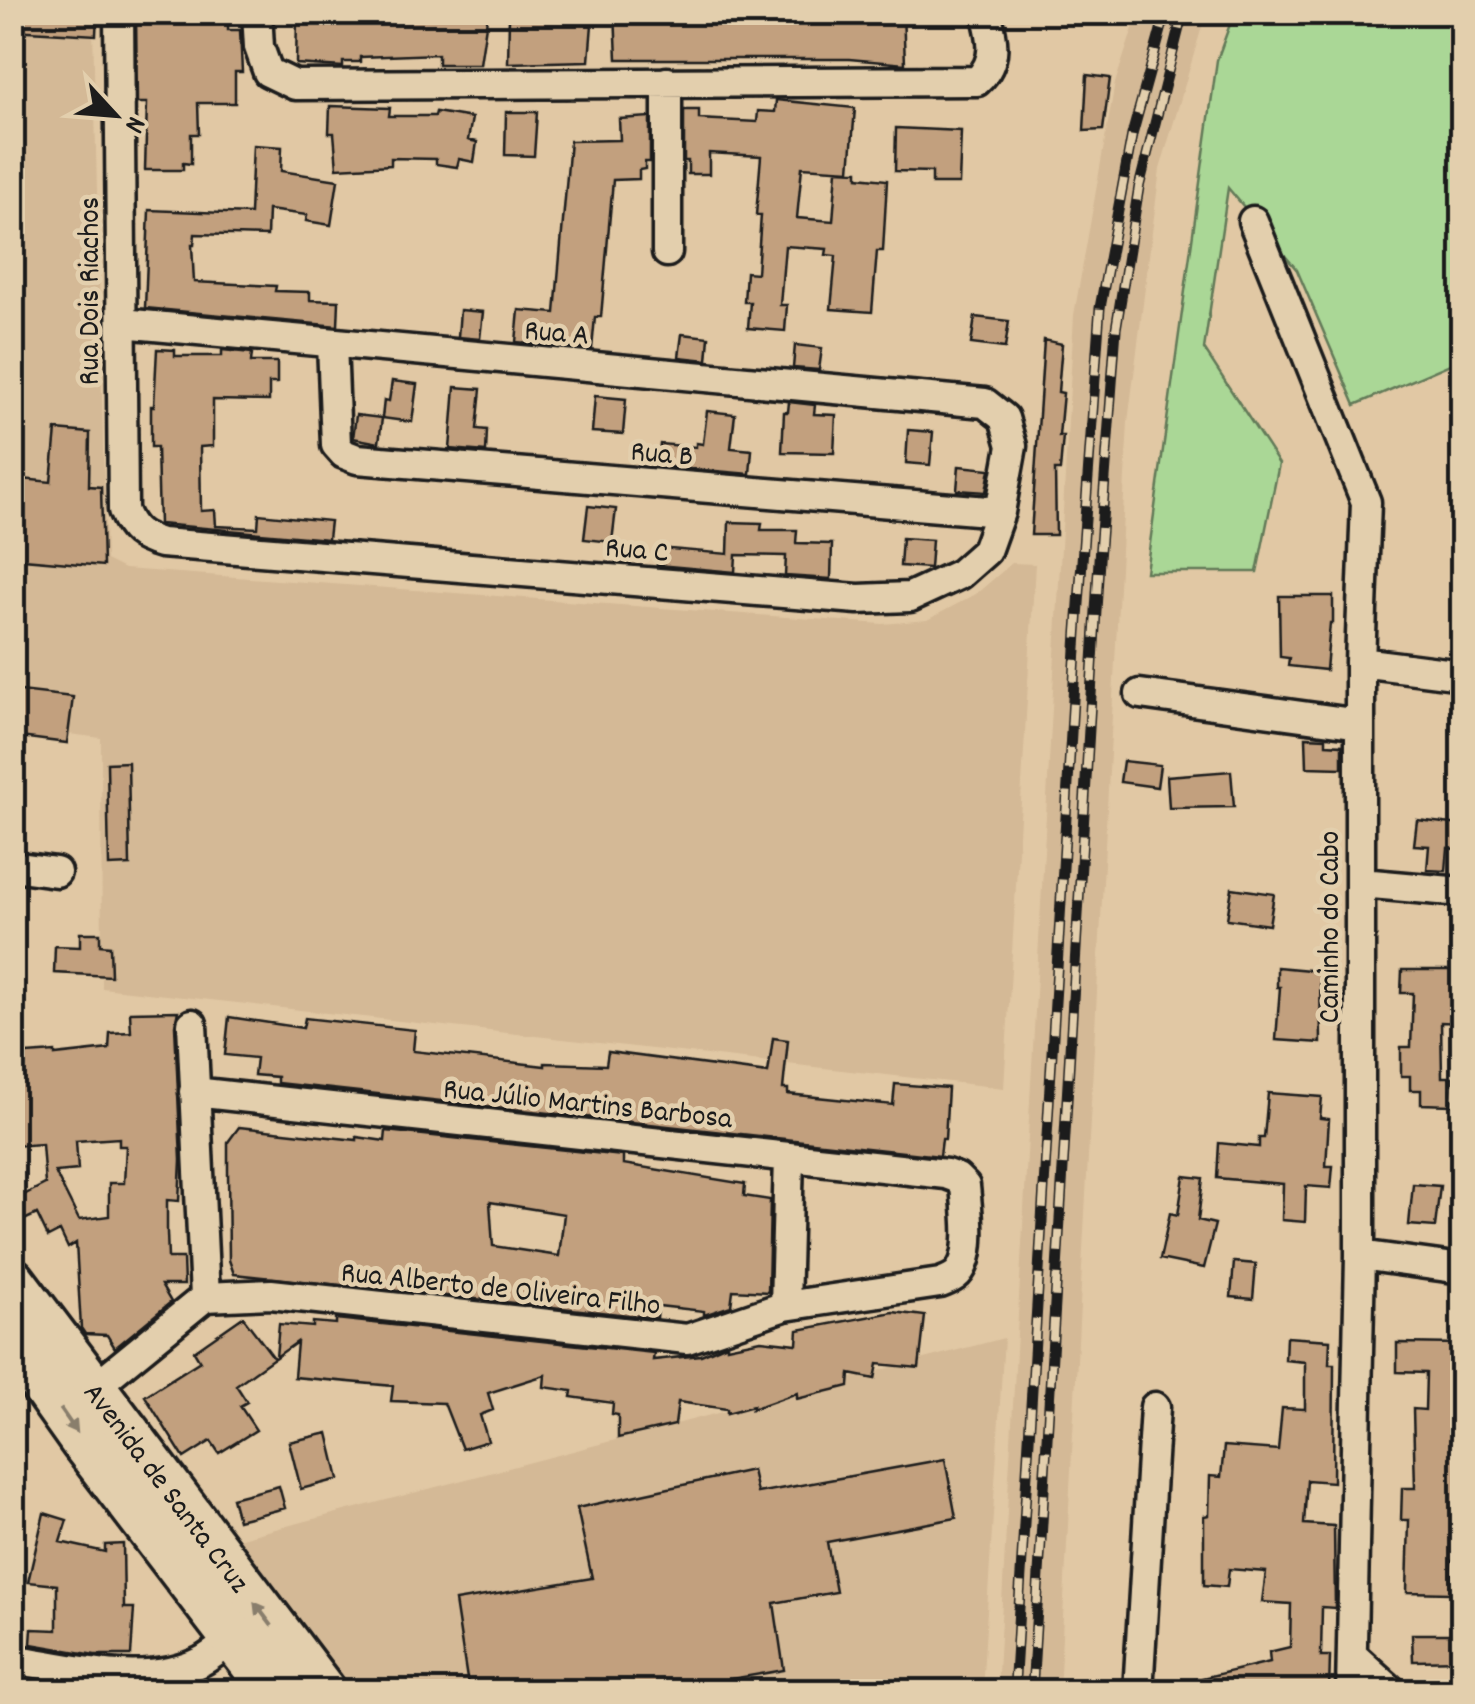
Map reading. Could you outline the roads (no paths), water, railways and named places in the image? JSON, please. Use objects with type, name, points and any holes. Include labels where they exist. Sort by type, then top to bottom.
[{"type":"main road","name":"Avenida de Santa Cruz","points":[[12,1282],[322,1692]]},
{"type":"main road","name":"Avenida de Santa Cruz","points":[[12,1341],[83,1441],[275,1692]]},
{"type":"street","name":"Rua Dois Riachos","points":[[118,12],[123,510]]},
{"type":"street","points":[[257,12],[259,47],[268,72],[295,84],[977,80],[988,72],[989,26]]},
{"type":"street","points":[[667,82],[667,252]]},
{"type":"street","name":"Caminho do Cabo","points":[[1253,221],[1366,502],[1360,662],[1360,1256],[1351,1692]]},
{"type":"street","name":"Rua A","points":[[122,323],[985,403]]},
{"type":"street","name":"Rua B","points":[[332,343],[333,433],[338,450],[357,459],[1000,512]]},
{"type":"street","name":"Rua C","points":[[123,510],[134,531],[161,543],[858,598],[910,598],[960,574],[986,551],[1000,512],[1012,446],[1004,418],[985,403]]},
{"type":"street","points":[[1360,662],[1462,675]]},
{"type":"street","points":[[1140,694],[1360,724]]},
{"type":"street","points":[[12,866],[56,872]]},
{"type":"street","points":[[1361,882],[1462,892]]},
{"type":"street","points":[[92,1390],[205,1297],[192,1024]]},
{"type":"street","name":"Rua Júlio Martins Barbosa","points":[[194,1092],[946,1174],[962,1182],[966,1192],[966,1246]]},
{"type":"street","points":[[785,1306],[789,1156]]},
{"type":"street","name":"Rua Alberto de Oliveira Filho","points":[[205,1297],[271,1294],[686,1339],[785,1306],[940,1283],[962,1268],[966,1246]]},
{"type":"street","points":[[1360,1256],[1462,1270]]},
{"type":"street","points":[[1138,1692],[1154,1407]]},
{"type":"street","points":[[12,1660],[100,1674],[148,1674],[201,1662],[234,1638]]},
{"type":"street","points":[[1352,1655],[1393,1692]]},
{"type":"railway","points":[[1014,1692],[1100,308],[1132,135],[1166,12]]},
{"type":"railway","points":[[1032,1692],[1116,329],[1139,187],[1183,12]]}]
